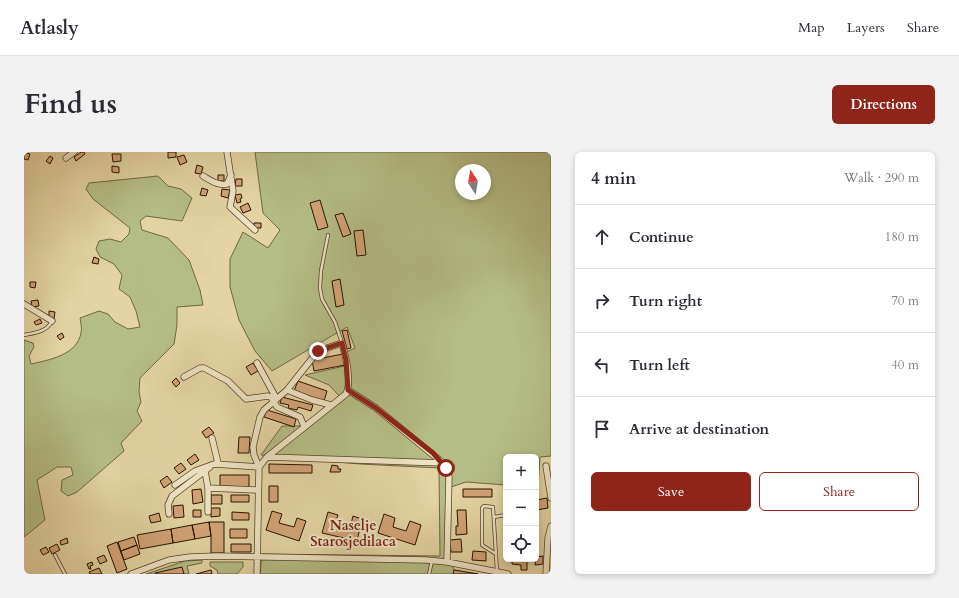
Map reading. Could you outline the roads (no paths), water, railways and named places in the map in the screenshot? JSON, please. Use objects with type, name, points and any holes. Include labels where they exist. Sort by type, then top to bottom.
[{"type":"street","points":[[66,158],[74,152]]},
{"type":"street","points":[[227,152],[234,191],[230,207],[255,230]]},
{"type":"street","points":[[203,176],[220,185],[224,185],[227,184],[231,174]]},
{"type":"street","points":[[24,304],[52,321]]},
{"type":"street","points":[[257,574],[259,467],[254,455],[254,441],[260,417],[264,410],[287,390],[318,351],[342,343],[346,360],[348,390],[346,394],[267,457],[259,467]]},
{"type":"street","points":[[257,363],[275,396],[274,402]]},
{"type":"street","points":[[184,377],[200,368],[204,368],[228,381],[246,399],[268,396],[277,407],[300,417],[304,426]]},
{"type":"street","points":[[287,390],[312,400],[331,405]]},
{"type":"street","points":[[348,390],[376,408],[443,463],[446,468],[449,476],[447,562]]},
{"type":"street","points":[[212,438],[216,464]]},
{"type":"street","points":[[267,457],[443,463]]},
{"type":"street","points":[[175,485],[195,471],[216,464],[259,467]]},
{"type":"street","points":[[169,514],[168,505],[172,496],[216,464]]},
{"type":"street","points":[[546,466],[551,498]]},
{"type":"street","points":[[205,471],[208,488],[208,512]]},
{"type":"street","points":[[208,488],[258,490]]},
{"type":"street","points":[[546,574],[548,538],[551,526]]},
{"type":"street","points":[[131,574],[156,564],[179,558],[216,556],[432,561],[447,562],[508,574]]},
{"type":"lane","points":[[328,235],[321,271],[320,288],[322,299],[335,322],[342,343]]},
{"type":"lane","points":[[24,335],[39,332],[50,325],[52,321]]},
{"type":"lane","points":[[496,554],[482,544],[482,507],[493,507],[494,517],[497,572]]},
{"type":"lane","points":[[494,517],[503,516]]},
{"type":"lane","points":[[55,555],[65,574]]},
{"type":"lane","points":[[429,574],[432,561]]},
{"type":"district","name":"Naselje Starosjedilaca","points":[[353,534]]}]
